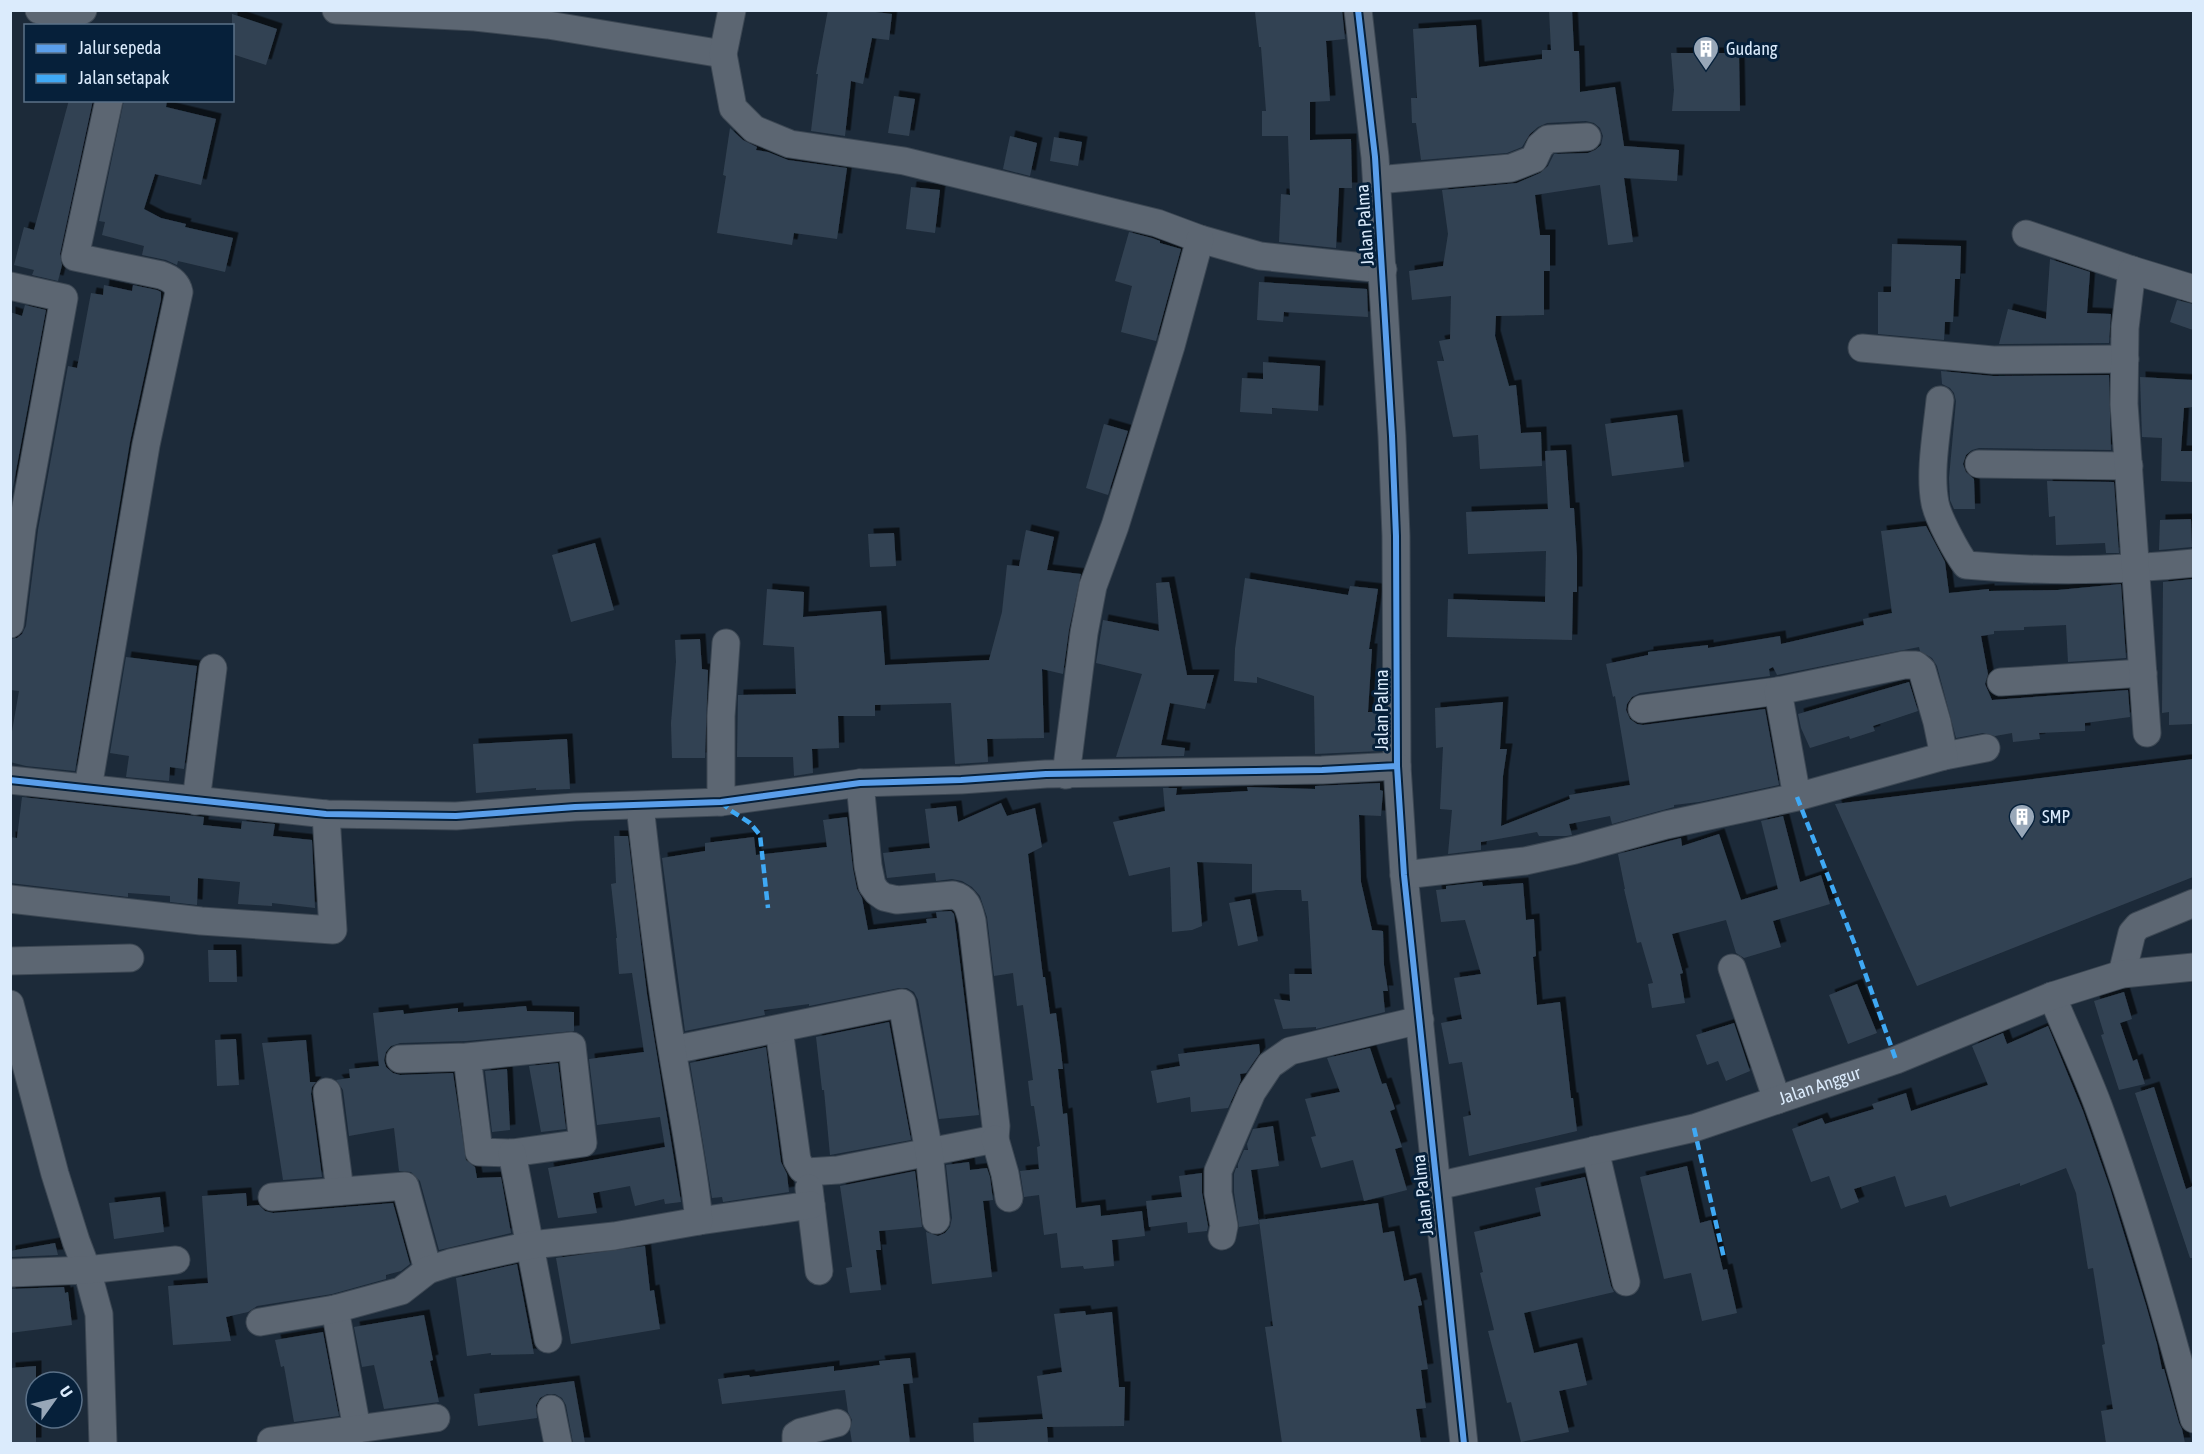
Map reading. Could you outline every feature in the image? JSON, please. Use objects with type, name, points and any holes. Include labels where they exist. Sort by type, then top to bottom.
[{"type":"street","points":[[39,10],[68,17],[83,10]]},
{"type":"street","points":[[336,10],[476,17],[723,54]]},
{"type":"street","points":[[732,10],[723,54],[733,108],[744,122],[754,129],[790,144],[904,161],[1137,218],[1260,256],[1383,269]]},
{"type":"street","name":"Jalan Palma","points":[[1358,10],[1377,180],[1383,269],[1396,536],[1397,766],[1404,875],[1464,1443]]},
{"type":"street","points":[[10,624],[22,528],[64,298],[109,102]]},
{"type":"street","points":[[1377,180],[1511,168],[1534,159],[1540,146],[1548,139],[1587,137]]},
{"type":"street","points":[[2026,234],[2193,289]]},
{"type":"street","points":[[1066,775],[1084,633],[1093,586],[1115,526],[1171,346],[1200,239]]},
{"type":"street","points":[[75,257],[162,274],[175,283],[178,292],[146,445],[88,788]]},
{"type":"street","points":[[2132,270],[2125,328],[2124,404],[2147,733]]},
{"type":"street","points":[[10,286],[64,298]]},
{"type":"street","points":[[1862,348],[1993,360],[2125,359]]},
{"type":"street","points":[[1940,400],[1934,469],[1935,504],[1966,566],[2136,569],[2193,563]]},
{"type":"street","points":[[1979,464],[2129,466]]},
{"type":"street","points":[[721,802],[721,716],[726,643]]},
{"type":"street","points":[[1642,709],[1778,691],[1904,665],[1916,665],[1925,677],[1944,756]]},
{"type":"street","points":[[196,801],[213,668]]},
{"type":"street","points":[[2001,682],[2143,673]]},
{"type":"street","points":[[1778,691],[1797,797]]},
{"type":"street","points":[[1404,875],[1525,861],[1666,825],[1797,797],[1944,756],[1986,748]]},
{"type":"street","points":[[10,780],[326,814],[456,816],[575,807],[721,802],[860,783],[1397,766]]},
{"type":"street","points":[[860,783],[868,866],[872,885],[877,892],[884,897],[897,900],[953,895],[961,897],[969,907],[996,1126],[994,1139],[1005,1174],[1009,1198]]},
{"type":"street","points":[[640,806],[654,929],[699,1221]]},
{"type":"street","points":[[10,898],[201,921],[333,930],[326,814]]},
{"type":"street","points":[[2122,974],[2132,933],[2138,926],[2193,903]]},
{"type":"street","points":[[10,961],[130,958]]},
{"type":"street","name":"Jalan Anggur","points":[[1437,1186],[1694,1128],[1896,1060],[2052,996],[2122,974],[2193,967]]},
{"type":"street","points":[[1732,968],[1778,1100]]},
{"type":"street","points":[[2052,996],[2098,1103],[2121,1169],[2162,1297],[2193,1419]]},
{"type":"street","points":[[673,1050],[902,1003],[929,1152],[936,1220]]},
{"type":"street","points":[[10,1004],[55,1174],[99,1314],[103,1443]]},
{"type":"street","points":[[1222,1236],[1224,1226],[1218,1193],[1218,1171],[1252,1092],[1270,1065],[1290,1051],[1420,1020]]},
{"type":"street","points":[[779,1029],[797,1160],[802,1169],[807,1172],[838,1170],[994,1139]]},
{"type":"street","points":[[400,1059],[467,1057],[572,1046],[583,1143],[512,1153],[479,1152],[467,1057]]},
{"type":"street","points":[[327,1092],[340,1191]]},
{"type":"street","points":[[1595,1150],[1626,1282]]},
{"type":"street","points":[[512,1153],[548,1339]]},
{"type":"street","points":[[807,1172],[819,1271]]},
{"type":"street","points":[[272,1197],[405,1186],[428,1270]]},
{"type":"street","points":[[260,1322],[335,1309],[401,1292],[428,1270],[531,1245],[614,1236],[811,1205]]},
{"type":"street","points":[[10,1273],[87,1270],[176,1260]]},
{"type":"street","points":[[335,1309],[357,1429]]},
{"type":"street","points":[[551,1409],[558,1443]]},
{"type":"street","points":[[271,1441],[436,1418]]},
{"type":"street","points":[[796,1443],[796,1435],[801,1432],[837,1423]]},
{"type":"building","points":[[828,10],[859,10],[892,14],[889,40],[872,38],[863,84],[851,81],[845,136],[811,131],[818,74],[816,74]]},
{"type":"building","points":[[1342,10],[1345,39],[1326,41],[1330,101],[1310,102],[1310,140],[1351,139],[1352,188],[1339,188],[1336,248],[1279,242],[1281,194],[1290,195],[1288,136],[1262,136],[1262,111],[1266,111],[1261,47],[1259,47],[1255,12]]},
{"type":"building","points":[[1549,10],[1572,10],[1574,51],[1579,51],[1580,92],[1615,87],[1624,146],[1679,150],[1677,181],[1624,178],[1633,242],[1608,245],[1600,185],[1535,195],[1540,235],[1550,235],[1550,271],[1544,271],[1544,315],[1496,316],[1495,336],[1509,386],[1516,385],[1521,433],[1541,432],[1542,466],[1480,469],[1478,435],[1453,437],[1437,361],[1444,361],[1439,341],[1450,339],[1451,296],[1412,300],[1409,271],[1443,266],[1448,234],[1442,190],[1517,183],[1540,173],[1548,166],[1554,154],[1588,153],[1595,150],[1601,145],[1603,136],[1600,128],[1586,121],[1547,123],[1530,134],[1522,147],[1507,153],[1421,160],[1416,123],[1412,123],[1411,98],[1417,98],[1413,29],[1476,25],[1479,67],[1542,59],[1542,50],[1551,50]]},
{"type":"building","points":[[232,14],[277,29],[266,65],[234,55],[234,24],[232,24]]},
{"type":"building","name":"Gudang","points":[[1671,53],[1739,53],[1740,111],[1672,111],[1674,90]]},
{"type":"building","points":[[894,96],[915,99],[909,136],[888,133]]},
{"type":"building","points":[[68,102],[93,102],[60,254],[62,265],[58,281],[32,275],[34,270],[14,265],[24,227],[34,230]]},
{"type":"building","points":[[124,102],[167,102],[166,107],[216,119],[201,185],[155,174],[144,209],[161,218],[186,224],[185,227],[233,238],[225,272],[178,261],[177,265],[142,255],[144,246],[102,235],[105,222],[99,221]]},
{"type":"building","points":[[730,128],[743,140],[757,147],[756,150],[788,160],[847,168],[837,239],[794,233],[792,245],[717,233],[726,176],[723,175]]},
{"type":"building","points":[[1010,136],[1037,143],[1030,176],[1003,169]]},
{"type":"building","points":[[1054,137],[1082,142],[1078,166],[1050,161]]},
{"type":"building","points":[[911,187],[940,190],[935,233],[906,229]]},
{"type":"building","points":[[1129,232],[1181,249],[1156,341],[1121,332],[1132,286],[1115,281]]},
{"type":"building","points":[[1892,244],[1961,246],[1960,279],[1955,279],[1953,322],[1945,322],[1944,340],[1878,334],[1878,292],[1891,292]]},
{"type":"building","points":[[2050,259],[2090,272],[2087,313],[2111,314],[2109,343],[1999,344],[2008,309],[2046,319]]},
{"type":"building","points":[[1259,282],[1367,289],[1368,317],[1284,312],[1283,322],[1257,320]]},
{"type":"building","points":[[104,285],[132,291],[133,285],[157,290],[161,292],[161,299],[130,442],[75,771],[26,766],[10,762],[10,743],[19,691],[10,690],[10,639],[22,634],[26,626],[38,530],[68,366],[77,368],[91,293],[103,295]]},
{"type":"building","points":[[2177,300],[2193,304],[2193,330],[2170,322]]},
{"type":"building","points":[[25,305],[46,310],[10,503],[10,312],[22,316]]},
{"type":"building","points":[[1263,362],[1320,366],[1318,411],[1272,408],[1272,414],[1240,412],[1242,378],[1263,379]]},
{"type":"building","points":[[1941,371],[1993,376],[2109,375],[2111,450],[1979,448],[1972,450],[1966,455],[1963,464],[1966,472],[1974,479],[1975,509],[1954,509],[1950,500],[1949,478],[1956,401],[1950,388],[1942,384]]},
{"type":"building","points":[[2140,377],[2193,380],[2193,407],[2184,408],[2181,451],[2193,451],[2193,482],[2161,481],[2162,438],[2142,437]]},
{"type":"building","points":[[1677,415],[1684,467],[1612,476],[1605,424]]},
{"type":"building","points":[[1104,424],[1128,431],[1108,495],[1086,488]]},
{"type":"building","points":[[1566,450],[1570,508],[1574,508],[1577,557],[1577,592],[1573,592],[1572,640],[1447,637],[1448,599],[1545,602],[1546,551],[1468,554],[1466,512],[1548,509],[1545,451]]},
{"type":"building","points":[[2047,481],[2114,482],[2119,553],[2106,553],[2105,543],[2056,545],[2055,516],[2049,517]]},
{"type":"building","points":[[2191,519],[2192,547],[2159,550],[2160,520]]},
{"type":"building","points":[[1926,526],[1945,562],[1949,593],[1989,589],[1989,591],[2058,590],[2121,584],[2126,658],[2068,662],[2066,625],[2024,627],[2024,630],[1994,631],[1994,634],[1981,636],[1988,674],[1985,684],[1992,700],[2128,690],[2130,717],[2085,723],[2085,731],[2039,733],[2040,739],[2013,742],[2012,733],[1995,736],[1983,733],[1956,738],[1937,666],[1932,658],[1920,651],[1919,647],[1777,675],[1773,667],[1769,669],[1770,676],[1640,693],[1632,697],[1626,710],[1630,719],[1643,725],[1765,709],[1779,785],[1674,805],[1674,807],[1612,824],[1610,816],[1569,824],[1572,835],[1539,836],[1537,832],[1481,842],[1481,850],[1448,854],[1452,810],[1440,809],[1443,747],[1436,748],[1435,708],[1503,702],[1500,749],[1507,749],[1503,776],[1501,826],[1570,799],[1569,795],[1630,785],[1615,696],[1613,697],[1606,664],[1648,655],[1648,652],[1708,645],[1708,648],[1780,636],[1781,644],[1864,625],[1863,619],[1892,613],[1881,531]]},
{"type":"building","points":[[1026,530],[1054,537],[1047,570],[1081,574],[1069,630],[1063,674],[1042,669],[1044,738],[987,739],[988,762],[955,764],[951,703],[875,705],[875,716],[838,716],[839,748],[812,749],[813,773],[794,776],[793,757],[737,757],[738,695],[796,694],[794,647],[763,645],[767,589],[804,592],[803,617],[881,611],[885,665],[989,660],[1002,612],[1007,565],[1019,566]]},
{"type":"building","points":[[894,533],[896,566],[870,567],[868,534]]},
{"type":"building","points":[[595,543],[614,610],[571,622],[552,555]]},
{"type":"building","points":[[1245,578],[1348,595],[1350,586],[1378,589],[1369,649],[1372,649],[1368,712],[1379,712],[1380,751],[1315,754],[1314,696],[1257,677],[1257,683],[1234,681],[1235,649]]},
{"type":"building","points":[[2193,579],[2193,724],[2169,725],[2169,712],[2162,713],[2163,582]]},
{"type":"building","points":[[1169,582],[1187,675],[1214,675],[1205,709],[1170,703],[1161,745],[1185,748],[1184,756],[1116,757],[1142,674],[1096,663],[1103,620],[1159,631],[1156,583]]},
{"type":"building","points":[[700,639],[702,669],[708,670],[705,758],[672,758],[671,723],[676,662],[675,640]]},
{"type":"building","points":[[126,657],[197,666],[184,769],[170,767],[169,781],[126,777],[129,756],[110,753]]},
{"type":"building","points":[[1909,682],[1918,711],[1873,726],[1875,731],[1810,748],[1801,728],[1798,714]]},
{"type":"building","points":[[567,739],[570,789],[536,790],[536,788],[476,793],[473,744]]},
{"type":"building","name":"SMP","points":[[2193,759],[2193,877],[1917,986],[1835,804]]},
{"type":"building","points":[[1380,783],[1380,790],[1383,791],[1381,816],[1359,815],[1361,882],[1372,930],[1383,931],[1384,965],[1388,991],[1383,991],[1385,1012],[1316,1029],[1316,1027],[1283,1029],[1274,999],[1290,1001],[1289,974],[1312,974],[1308,901],[1302,901],[1301,890],[1252,893],[1252,864],[1197,862],[1202,926],[1192,930],[1172,932],[1170,867],[1129,876],[1113,822],[1165,811],[1163,788],[1177,788],[1176,795],[1248,791],[1247,787],[1315,789],[1315,786]]},
{"type":"building","points":[[22,797],[204,817],[203,825],[241,829],[242,821],[275,824],[273,836],[312,840],[315,908],[272,903],[272,906],[238,904],[240,882],[198,878],[197,905],[170,902],[170,896],[128,893],[128,897],[10,883],[10,837],[17,838]]},
{"type":"building","points":[[1001,803],[1007,816],[1035,808],[1042,847],[1028,854],[1043,977],[1045,977],[1050,1014],[1056,1013],[1063,1069],[1058,1069],[1063,1114],[1067,1113],[1076,1208],[1100,1205],[1101,1216],[1142,1211],[1145,1236],[1112,1240],[1114,1266],[1084,1269],[1083,1266],[1061,1268],[1057,1233],[1044,1235],[1039,1195],[1024,1197],[1020,1171],[1039,1169],[1037,1147],[1040,1146],[1034,1106],[1031,1106],[1028,1081],[1033,1080],[1023,1005],[1017,1006],[1013,973],[994,976],[987,917],[980,896],[962,881],[952,879],[936,881],[935,873],[887,878],[883,853],[930,848],[925,809],[956,806],[958,822]]},
{"type":"building","points":[[1783,816],[1800,882],[1821,875],[1830,904],[1773,921],[1781,947],[1744,958],[1736,953],[1726,920],[1672,934],[1683,973],[1680,974],[1685,1003],[1652,1008],[1648,984],[1653,983],[1641,942],[1637,943],[1618,854],[1681,838],[1682,846],[1719,834],[1741,900],[1778,889],[1761,821]]},
{"type":"building","points":[[847,817],[853,869],[857,889],[862,898],[868,930],[927,923],[926,919],[937,918],[936,912],[951,911],[954,914],[979,1115],[939,1119],[918,1000],[914,992],[907,988],[809,1006],[809,1004],[764,1010],[765,1015],[685,1031],[662,858],[705,851],[705,843],[754,837],[756,855],[827,847],[823,820]]},
{"type":"building","points":[[614,836],[628,836],[647,994],[681,1202],[665,1204],[664,1199],[635,1206],[630,1186],[593,1193],[597,1213],[558,1218],[548,1168],[665,1147],[660,1117],[597,1125],[589,1059],[644,1052],[632,973],[619,974],[611,884],[616,883]]},
{"type":"building","points":[[1482,882],[1483,886],[1523,883],[1526,920],[1534,919],[1536,956],[1533,957],[1537,1005],[1560,1002],[1577,1131],[1469,1156],[1463,1117],[1471,1115],[1462,1062],[1449,1064],[1441,1023],[1462,1019],[1454,978],[1481,974],[1465,920],[1441,922],[1436,890],[1446,889],[1446,886]]},
{"type":"building","points":[[1250,899],[1258,941],[1238,946],[1229,903]]},
{"type":"building","points":[[208,950],[236,950],[237,982],[209,982]]},
{"type":"building","points":[[1857,984],[1877,1033],[1848,1044],[1829,995]]},
{"type":"building","points":[[2124,992],[2132,1019],[2120,1023],[2133,1061],[2137,1059],[2145,1084],[2119,1090],[2101,1035],[2104,1034],[2094,1001]]},
{"type":"building","points":[[526,1006],[527,1011],[574,1012],[574,1031],[466,1041],[400,1043],[391,1046],[386,1052],[384,1060],[386,1067],[393,1073],[400,1075],[453,1073],[466,1160],[475,1167],[477,1178],[501,1177],[511,1233],[439,1250],[420,1181],[411,1172],[399,1171],[394,1128],[349,1136],[343,1090],[336,1080],[350,1078],[349,1069],[379,1066],[373,1013],[403,1010],[404,1014],[458,1008],[458,1012]]},
{"type":"building","points":[[889,1022],[911,1140],[830,1155],[816,1037]]},
{"type":"building","points":[[1734,1023],[1750,1071],[1726,1081],[1718,1061],[1707,1065],[1696,1035]]},
{"type":"building","points":[[2048,1026],[2083,1111],[2110,1188],[2185,1443],[2106,1443],[2101,1411],[2113,1409],[2102,1345],[2105,1344],[2093,1268],[2088,1269],[2076,1193],[2066,1168],[2020,1186],[2020,1183],[1950,1207],[1946,1195],[1905,1207],[1895,1176],[1854,1189],[1859,1202],[1841,1209],[1829,1176],[1811,1182],[1792,1129],[1822,1118],[1825,1124],[1874,1109],[1872,1104],[1906,1093],[1911,1111],[1988,1085],[1972,1046],[2003,1033],[2007,1044]]},
{"type":"building","points":[[236,1039],[239,1085],[217,1086],[215,1040]]},
{"type":"building","points":[[306,1040],[310,1082],[316,1082],[311,1094],[322,1177],[283,1180],[262,1043]]},
{"type":"building","points":[[1259,1044],[1260,1053],[1246,1073],[1240,1074],[1241,1080],[1228,1108],[1191,1112],[1190,1097],[1157,1103],[1151,1071],[1180,1066],[1178,1054]]},
{"type":"building","points":[[766,1047],[781,1162],[787,1174],[789,1192],[723,1202],[722,1197],[712,1198],[690,1063]]},
{"type":"building","points":[[1370,1048],[1382,1084],[1386,1083],[1395,1109],[1390,1111],[1402,1147],[1395,1149],[1407,1190],[1364,1201],[1353,1160],[1321,1168],[1311,1137],[1316,1136],[1305,1099],[1340,1092],[1327,1058]]},
{"type":"building","points":[[558,1063],[566,1129],[541,1132],[529,1066]]},
{"type":"building","points":[[507,1069],[510,1130],[492,1132],[485,1071]]},
{"type":"building","points":[[2154,1087],[2186,1189],[2193,1186],[2193,1258],[2190,1258],[2135,1093]]},
{"type":"building","points":[[1273,1126],[1279,1166],[1251,1170],[1259,1224],[1239,1227],[1234,1192],[1236,1168],[1238,1168],[1244,1150],[1248,1150],[1247,1144],[1253,1129]]},
{"type":"building","points":[[969,1162],[970,1170],[987,1168],[990,1177],[993,1200],[983,1201],[992,1277],[932,1284],[926,1232],[938,1236],[945,1233],[950,1227],[952,1218],[946,1165]]},
{"type":"building","points":[[1687,1166],[1700,1223],[1711,1220],[1723,1270],[1727,1269],[1737,1313],[1702,1321],[1691,1273],[1664,1279],[1640,1177]]},
{"type":"building","points":[[915,1171],[922,1227],[879,1231],[881,1250],[876,1250],[881,1290],[850,1293],[846,1268],[852,1267],[840,1186]]},
{"type":"building","points":[[1202,1173],[1207,1231],[1188,1233],[1187,1222],[1149,1227],[1146,1201],[1182,1197],[1179,1176]]},
{"type":"building","points":[[1585,1177],[1614,1292],[1524,1313],[1534,1353],[1577,1343],[1587,1385],[1559,1391],[1569,1432],[1521,1442],[1511,1402],[1507,1403],[1488,1331],[1494,1330],[1480,1273],[1483,1272],[1474,1232],[1541,1216],[1535,1188]]},
{"type":"building","points":[[246,1193],[247,1206],[259,1205],[265,1211],[273,1213],[393,1203],[410,1264],[401,1271],[386,1275],[386,1279],[332,1294],[257,1306],[248,1312],[226,1317],[231,1341],[173,1345],[168,1286],[208,1283],[202,1196]]},
{"type":"building","points":[[160,1197],[164,1232],[114,1239],[109,1203]]},
{"type":"building","points":[[1378,1203],[1383,1233],[1394,1231],[1404,1281],[1416,1278],[1422,1305],[1418,1306],[1428,1369],[1421,1370],[1426,1408],[1416,1409],[1421,1443],[1282,1443],[1265,1327],[1273,1326],[1259,1220]]},
{"type":"building","points":[[55,1243],[58,1255],[10,1257],[10,1251]]},
{"type":"building","points":[[645,1246],[650,1291],[654,1290],[660,1329],[571,1344],[556,1258]]},
{"type":"building","points":[[517,1264],[534,1354],[491,1355],[491,1353],[467,1356],[456,1278]]},
{"type":"building","points":[[64,1287],[65,1293],[68,1292],[72,1325],[10,1333],[10,1289]]},
{"type":"building","points":[[1085,1311],[1086,1315],[1112,1312],[1119,1387],[1125,1387],[1124,1426],[1047,1427],[1048,1443],[974,1443],[973,1423],[1043,1419],[1037,1376],[1062,1372],[1054,1314]]},
{"type":"building","points":[[424,1315],[433,1360],[430,1361],[439,1402],[384,1409],[374,1365],[362,1367],[354,1327]]},
{"type":"building","points":[[323,1332],[339,1416],[294,1422],[284,1366],[281,1367],[275,1340]]},
{"type":"building","points":[[910,1358],[913,1383],[903,1384],[910,1443],[852,1443],[850,1430],[852,1420],[848,1412],[845,1390],[722,1404],[718,1379],[834,1366],[834,1371],[880,1365],[879,1361]]},
{"type":"building","points":[[36,1366],[36,1370],[24,1370],[24,1430],[36,1430],[36,1443],[12,1443],[10,1368]]},
{"type":"building","points":[[574,1381],[585,1443],[573,1443],[566,1405],[562,1398],[555,1394],[547,1394],[540,1398],[536,1405],[537,1418],[478,1426],[474,1394]]},
{"type":"marked path","points":[[1797,797],[1855,945],[1896,1060]]},
{"type":"marked path","points":[[721,802],[750,823],[760,835],[768,908]]},
{"type":"marked path","points":[[1694,1128],[1724,1258]]},
{"type":"cycle path","points":[[1358,10],[1375,157],[1392,436],[1396,536],[1397,766],[1404,875],[1464,1444]]},
{"type":"cycle path","points":[[10,780],[326,814],[456,816],[575,807],[721,802],[860,783],[961,780],[1046,774],[1322,770],[1397,766]]},
{"type":"place","name":"Gudang","points":[[1706,72]]},
{"type":"place","name":"SMP","points":[[2022,840]]}]
